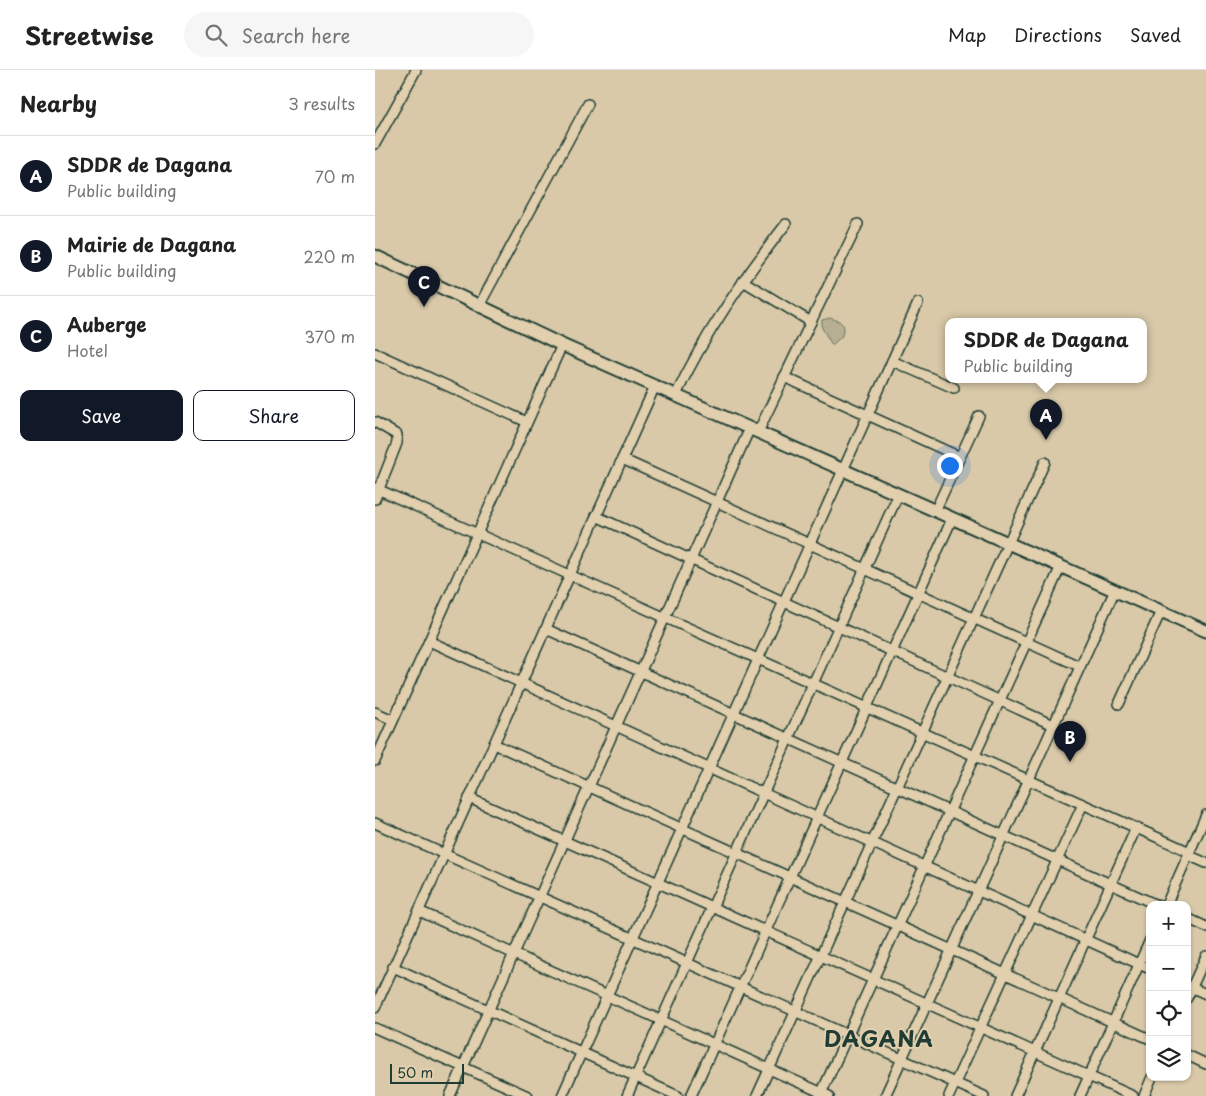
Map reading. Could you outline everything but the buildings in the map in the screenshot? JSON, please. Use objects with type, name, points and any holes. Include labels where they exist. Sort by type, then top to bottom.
[{"type":"street","points":[[375,144],[416,70]]},
{"type":"street","points":[[479,306],[588,104]]},
{"type":"street","points":[[676,395],[695,354],[743,281],[786,224]]},
{"type":"street","points":[[450,1096],[716,502],[784,377],[857,224]]},
{"type":"street","points":[[375,256],[562,345],[1206,631]]},
{"type":"street","points":[[743,281],[811,322]]},
{"type":"street","points":[[562,1096],[918,303]]},
{"type":"street","points":[[375,761],[562,345]]},
{"type":"street","points":[[375,353],[527,422]]},
{"type":"street","points":[[891,361],[954,388]]},
{"type":"street","points":[[784,377],[960,457]]},
{"type":"street","points":[[375,1008],[655,386]]},
{"type":"street","points":[[935,511],[979,416]]},
{"type":"street","points":[[375,422],[397,435],[397,444],[377,489],[375,499]]},
{"type":"street","points":[[622,459],[1079,666]]},
{"type":"street","points":[[757,1096],[1045,462]]},
{"type":"street","points":[[377,489],[1028,779],[1189,853],[1206,863]]},
{"type":"street","points":[[627,1096],[898,495]]},
{"type":"street","points":[[597,516],[1053,725]]},
{"type":"street","points":[[691,1096],[952,519]]},
{"type":"street","points":[[419,911],[715,1044],[823,1095],[873,979],[1061,566]]},
{"type":"street","points":[[885,1096],[1115,590]]},
{"type":"street","points":[[1119,704],[1161,611]]},
{"type":"street","points":[[546,629],[1148,901]]},
{"type":"street","points":[[429,641],[1146,967]]},
{"type":"street","points":[[375,712],[393,720]]},
{"type":"street","points":[[494,744],[1146,1036]]},
{"type":"street","points":[[469,798],[1133,1096]]},
{"type":"street","points":[[949,1096],[1083,804]]},
{"type":"street","points":[[1168,901],[1206,815]]},
{"type":"street","points":[[375,823],[985,1096]]},
{"type":"street","points":[[1015,1096],[1136,828]]},
{"type":"street","points":[[1191,920],[1206,927]]},
{"type":"street","points":[[1080,1096],[1147,946]]},
{"type":"street","points":[[1191,985],[1206,956]]},
{"type":"street","points":[[393,967],[678,1096]]},
{"type":"street","points":[[1191,987],[1206,994]]},
{"type":"street","points":[[375,1028],[528,1096]]},
{"type":"street","points":[[1191,1057],[1206,1064]]},
{"type":"street","points":[[1144,1096],[1150,1081]]},
{"type":"shaded area","points":[[830,318],[839,321],[844,326],[842,336],[832,345],[822,328],[822,320]]},
{"type":"place","name":"Auberge","points":[[424,307]]},
{"type":"place","name":"SDDR de Dagana","points":[[1046,440]]},
{"type":"place","name":"Mairie de Dagana","points":[[1070,762]]},
{"type":"district","name":"DAGANA","points":[[879,1039]]}]
